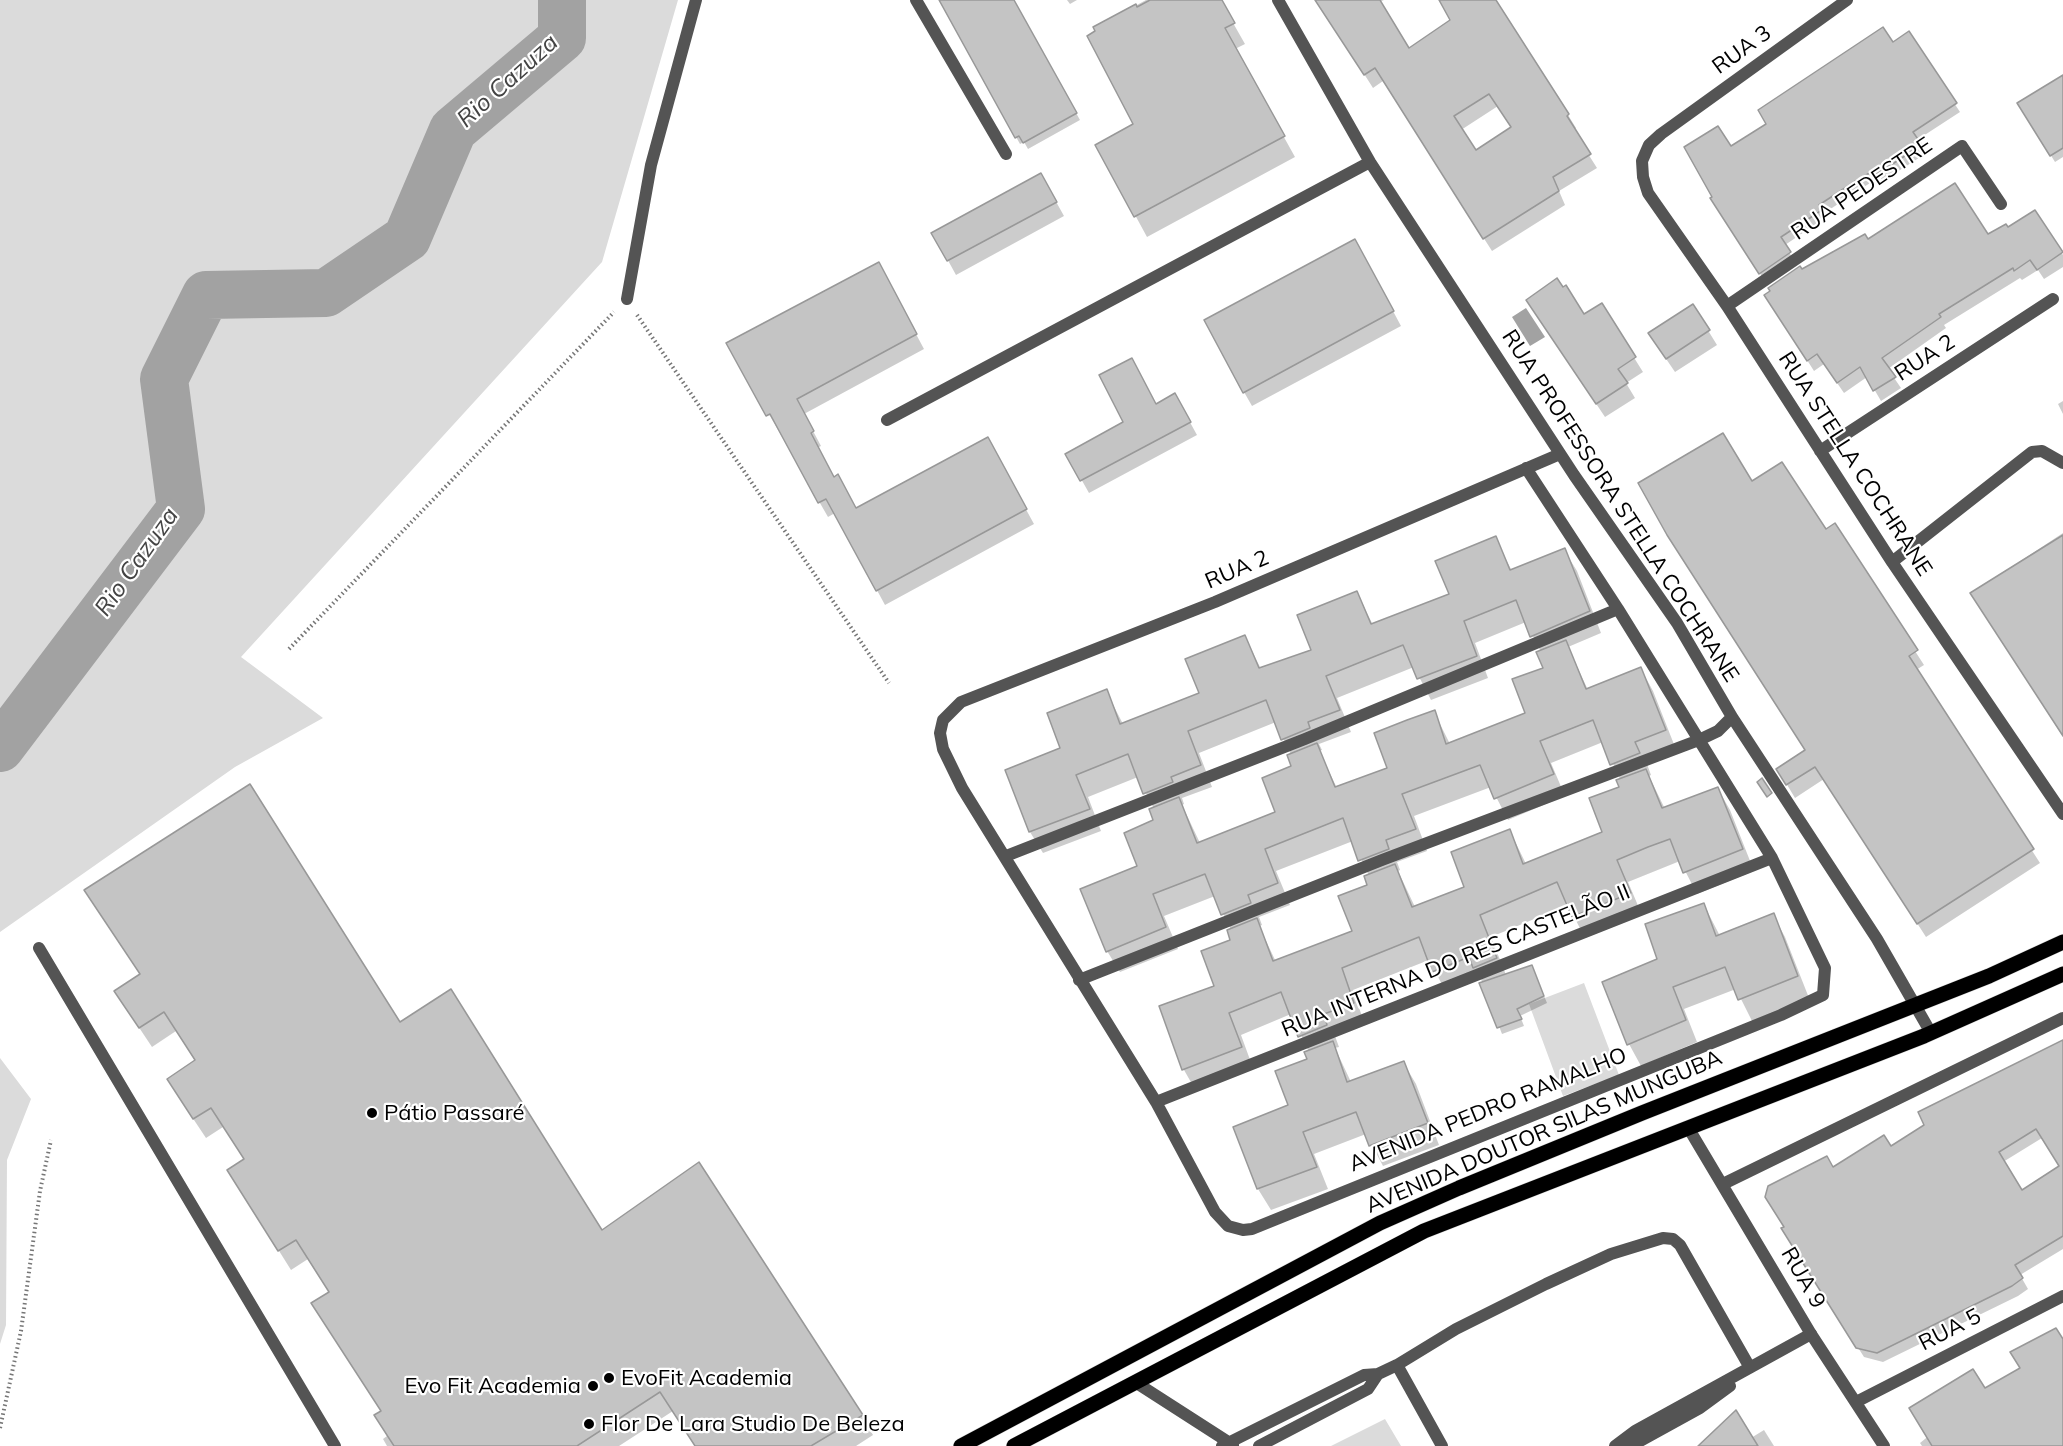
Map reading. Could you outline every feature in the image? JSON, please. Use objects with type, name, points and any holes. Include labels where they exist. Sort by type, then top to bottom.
[{"type":"main road","name":"AVENIDA DOUTOR SILAS MUNGUBA","points":[[961,1446],[1380,1223],[1459,1188],[1914,1004],[1989,976],[2063,942]]},
{"type":"main road","name":"AVENIDA DOUTOR SILAS MUNGUBA","points":[[1014,1446],[1424,1232],[1931,1033],[2063,974]]},
{"type":"street","points":[[627,299],[651,165],[696,0]]},
{"type":"street","points":[[916,0],[1006,154]]},
{"type":"street","name":"RUA PROFESSORA STELLA COCHRANE","points":[[1278,0],[1370,162],[1560,454],[1677,623],[1732,717],[1877,939],[1931,1033]]},
{"type":"street","name":"RUA 3","points":[[1661,134],[1847,0]]},
{"type":"street","name":"RUA STELLA COCHRANE","points":[[1661,134],[1648,145],[1642,161],[1648,193],[1727,306],[1892,562],[2063,814]]},
{"type":"street","name":"RUA PEDESTRE","points":[[1727,306],[1962,147],[2001,204]]},
{"type":"street","points":[[887,420],[1370,162]]},
{"type":"street","name":"RUA 2","points":[[1820,451],[2053,299]]},
{"type":"street","points":[[1892,562],[2032,452],[2042,451],[2063,464]]},
{"type":"street","name":"RUA 2","points":[[1006,856],[963,788],[943,749],[940,734],[943,720],[960,702],[1215,602],[1560,454]]},
{"type":"street","points":[[1526,468],[1618,609],[1772,858]]},
{"type":"street","points":[[1156,1102],[1079,980],[1006,856],[1316,734],[1618,609]]},
{"type":"street","points":[[1079,980],[1382,860],[1700,740],[1718,731],[1732,717]]},
{"type":"street","name":"AVENIDA PEDRO RAMALHO","points":[[1156,1102],[1215,1212],[1228,1226],[1252,1230],[1335,1194],[1781,1015],[1823,995],[1825,968],[1772,858]]},
{"type":"street","name":"RUA INTERNA DO RES CASTELÃO II","points":[[1156,1102],[1772,858]]},
{"type":"street","points":[[39,948],[335,1446]]},
{"type":"street","points":[[1723,1184],[2063,1018]]},
{"type":"street","name":"RUA 9","points":[[1689,1129],[1811,1334],[1884,1446]]},
{"type":"street","points":[[1135,1382],[1229,1445],[1364,1375],[1378,1374],[1397,1365],[1456,1329],[1546,1284],[1611,1254],[1664,1238],[1673,1239],[1680,1245],[1754,1363],[1752,1370],[1700,1407],[1631,1446]]},
{"type":"street","name":"RUA 5","points":[[1856,1402],[2063,1296]]},
{"type":"street","points":[[1615,1446],[1635,1431],[1694,1400],[1754,1363],[1811,1334]]},
{"type":"street","points":[[1397,1365],[1443,1446]]},
{"type":"street","points":[[1259,1446],[1368,1389],[1378,1374]]},
{"type":"path","points":[[289,649],[627,299],[889,683]]},
{"type":"path","points":[[0,1428],[21,1331],[40,1191],[51,1140]]},
{"type":"shaded area","points":[[0,0],[678,0],[602,262],[241,657],[323,718],[235,767],[0,932]]},
{"type":"shaded area","points":[[1526,308],[1545,337],[1530,346],[1512,317]]},
{"type":"shaded area","points":[[1584,983],[1619,1075],[1563,1096],[1529,1004]]},
{"type":"shaded area","points":[[0,1058],[31,1099],[7,1160],[6,1325],[0,1344]]},
{"type":"shaded area","points":[[1385,1419],[1401,1446],[1331,1446]]},
{"type":"building","points":[[939,0],[1014,0],[1077,113],[1023,143],[1019,136],[1015,138]]},
{"type":"building","points":[[1150,0],[1222,0],[1235,23],[1225,28],[1285,136],[1134,217],[1095,145],[1133,124],[1087,36],[1095,31],[1093,27],[1136,4],[1137,7]]},
{"type":"building","points":[[1315,0],[1380,0],[1409,48],[1450,20],[1439,0],[1496,0],[1569,114],[1567,116],[1591,154],[1553,177],[1559,191],[1483,239],[1375,68],[1364,75]],"holes":[[[1489,94],[1511,127],[1476,150],[1454,116]]]},
{"type":"building","points":[[1883,27],[1893,42],[1909,31],[1957,103],[1913,132],[1922,145],[1877,174],[1875,170],[1857,180],[1819,205],[1822,210],[1781,237],[1791,252],[1759,274],[1710,198],[1712,197],[1684,147],[1718,126],[1731,146],[1766,124],[1758,110]]},
{"type":"building","points":[[2063,75],[2063,148],[2050,156],[2017,103]]},
{"type":"building","points":[[1041,173],[1057,202],[947,261],[931,233]]},
{"type":"building","points":[[1955,183],[1988,234],[2006,224],[2008,227],[2035,210],[2063,252],[2037,270],[2030,260],[2014,271],[2013,268],[1939,314],[1941,317],[1882,358],[1896,377],[1873,391],[1860,367],[1837,383],[1817,354],[1807,361],[1764,295],[1770,291],[1768,288],[1800,266],[1802,269],[1865,234],[1868,239]]},
{"type":"building","points":[[1355,239],[1394,311],[1243,393],[1204,320]]},
{"type":"building","points":[[879,262],[917,334],[797,399],[814,431],[811,433],[834,477],[838,474],[856,508],[988,437],[1027,509],[876,591],[826,499],[818,503],[770,414],[766,416],[726,343]]},
{"type":"building","points":[[1557,278],[1563,287],[1566,285],[1584,314],[1602,303],[1636,357],[1618,369],[1628,383],[1596,404],[1526,300]]},
{"type":"building","points":[[1693,304],[1710,330],[1666,359],[1648,333]]},
{"type":"building","points":[[1132,358],[1156,404],[1175,393],[1191,422],[1080,481],[1065,454],[1123,422],[1099,375]]},
{"type":"building","points":[[1723,433],[1752,481],[1782,462],[1826,529],[1835,523],[1918,650],[1909,656],[2034,849],[1917,924],[1815,767],[1786,785],[1776,769],[1805,750],[1667,535],[1638,483]]},
{"type":"building","points":[[2063,535],[2063,736],[1970,593]]},
{"type":"building","points":[[1496,536],[1510,570],[1565,548],[1590,611],[1530,637],[1516,600],[1464,621],[1477,656],[1417,679],[1403,645],[1326,676],[1340,710],[1308,722],[1310,728],[1281,740],[1266,700],[1188,731],[1201,765],[1171,777],[1173,782],[1143,794],[1128,754],[1076,775],[1090,809],[1029,832],[1005,770],[1060,748],[1047,713],[1107,689],[1120,724],[1199,693],[1185,659],[1245,635],[1259,668],[1311,650],[1297,615],[1357,591],[1371,624],[1449,594],[1435,561]]},
{"type":"building","points":[[1566,640],[1586,689],[1641,667],[1666,730],[1635,742],[1640,753],[1610,765],[1593,720],[1540,741],[1554,774],[1494,799],[1480,765],[1402,794],[1416,829],[1386,840],[1389,849],[1358,861],[1343,818],[1265,849],[1278,883],[1248,895],[1251,903],[1221,915],[1205,874],[1153,894],[1166,927],[1106,952],[1080,889],[1137,866],[1124,833],[1153,820],[1149,809],[1179,797],[1197,843],[1275,812],[1262,778],[1291,766],[1287,755],[1317,743],[1335,787],[1387,768],[1374,733],[1407,720],[1435,710],[1446,744],[1525,713],[1512,679],[1543,668],[1536,652]]},
{"type":"building","points":[[1646,769],[1662,808],[1718,787],[1743,849],[1683,873],[1670,839],[1648,847],[1617,860],[1631,893],[1572,917],[1557,882],[1480,915],[1497,958],[1473,968],[1469,957],[1432,972],[1419,937],[1342,968],[1354,1003],[1324,1014],[1327,1025],[1298,1037],[1281,992],[1229,1013],[1242,1047],[1182,1070],[1159,1006],[1214,986],[1201,951],[1230,940],[1227,930],[1257,918],[1273,961],[1352,931],[1338,896],[1367,885],[1364,876],[1395,864],[1412,907],[1464,887],[1451,852],[1510,829],[1523,864],[1602,832],[1589,798],[1619,787],[1616,780]]},
{"type":"building","points":[[1762,778],[1772,793],[1767,797],[1757,782]]},
{"type":"building","name":"Pátio Passaré","points":[[250,784],[400,1022],[451,989],[602,1230],[699,1162],[863,1415],[811,1446],[695,1446],[660,1392],[577,1446],[394,1446],[374,1415],[381,1411],[311,1303],[329,1292],[296,1240],[278,1251],[227,1170],[244,1159],[211,1108],[193,1119],[167,1079],[195,1060],[164,1012],[139,1028],[114,991],[140,974],[84,890]]},
{"type":"building","points":[[1704,903],[1716,936],[1774,913],[1798,976],[1738,1000],[1725,967],[1673,987],[1686,1020],[1627,1045],[1602,982],[1657,959],[1645,924]]},
{"type":"building","points":[[1532,965],[1544,996],[1517,1009],[1522,1019],[1497,1028],[1479,983]]},
{"type":"building","points":[[2063,1040],[2063,1236],[2015,1265],[2023,1278],[2012,1286],[1877,1353],[1856,1348],[1781,1228],[1784,1227],[1765,1197],[1768,1186],[1827,1156],[1833,1167],[1884,1135],[1891,1146],[1924,1125],[1918,1112]],"holes":[[[2036,1129],[2059,1166],[2022,1190],[1999,1152]]]},
{"type":"building","points":[[1333,1041],[1347,1082],[1404,1061],[1428,1123],[1369,1146],[1356,1112],[1303,1132],[1317,1167],[1257,1189],[1233,1127],[1288,1105],[1275,1071],[1307,1059],[1304,1052]]},
{"type":"building","points":[[2056,1328],[2063,1339],[2063,1446],[1932,1446],[1909,1408],[1973,1369],[1985,1388],[2020,1368],[2010,1352]]},
{"type":"building","points":[[1736,1410],[1758,1446],[1698,1446]]},
{"type":"waterway","name":"Rio Cazuza","points":[[0,748],[181,509],[164,379],[206,295],[326,293],[407,238],[453,130],[562,38],[562,0]]},
{"type":"place","name":"Pátio Passaré","points":[[372,1113]]},
{"type":"place","name":"EvoFit Academia","points":[[609,1378]]},
{"type":"place","name":"Evo Fit Academia","points":[[593,1386]]},
{"type":"place","name":"Flor De Lara Studio De Beleza","points":[[589,1424]]}]
